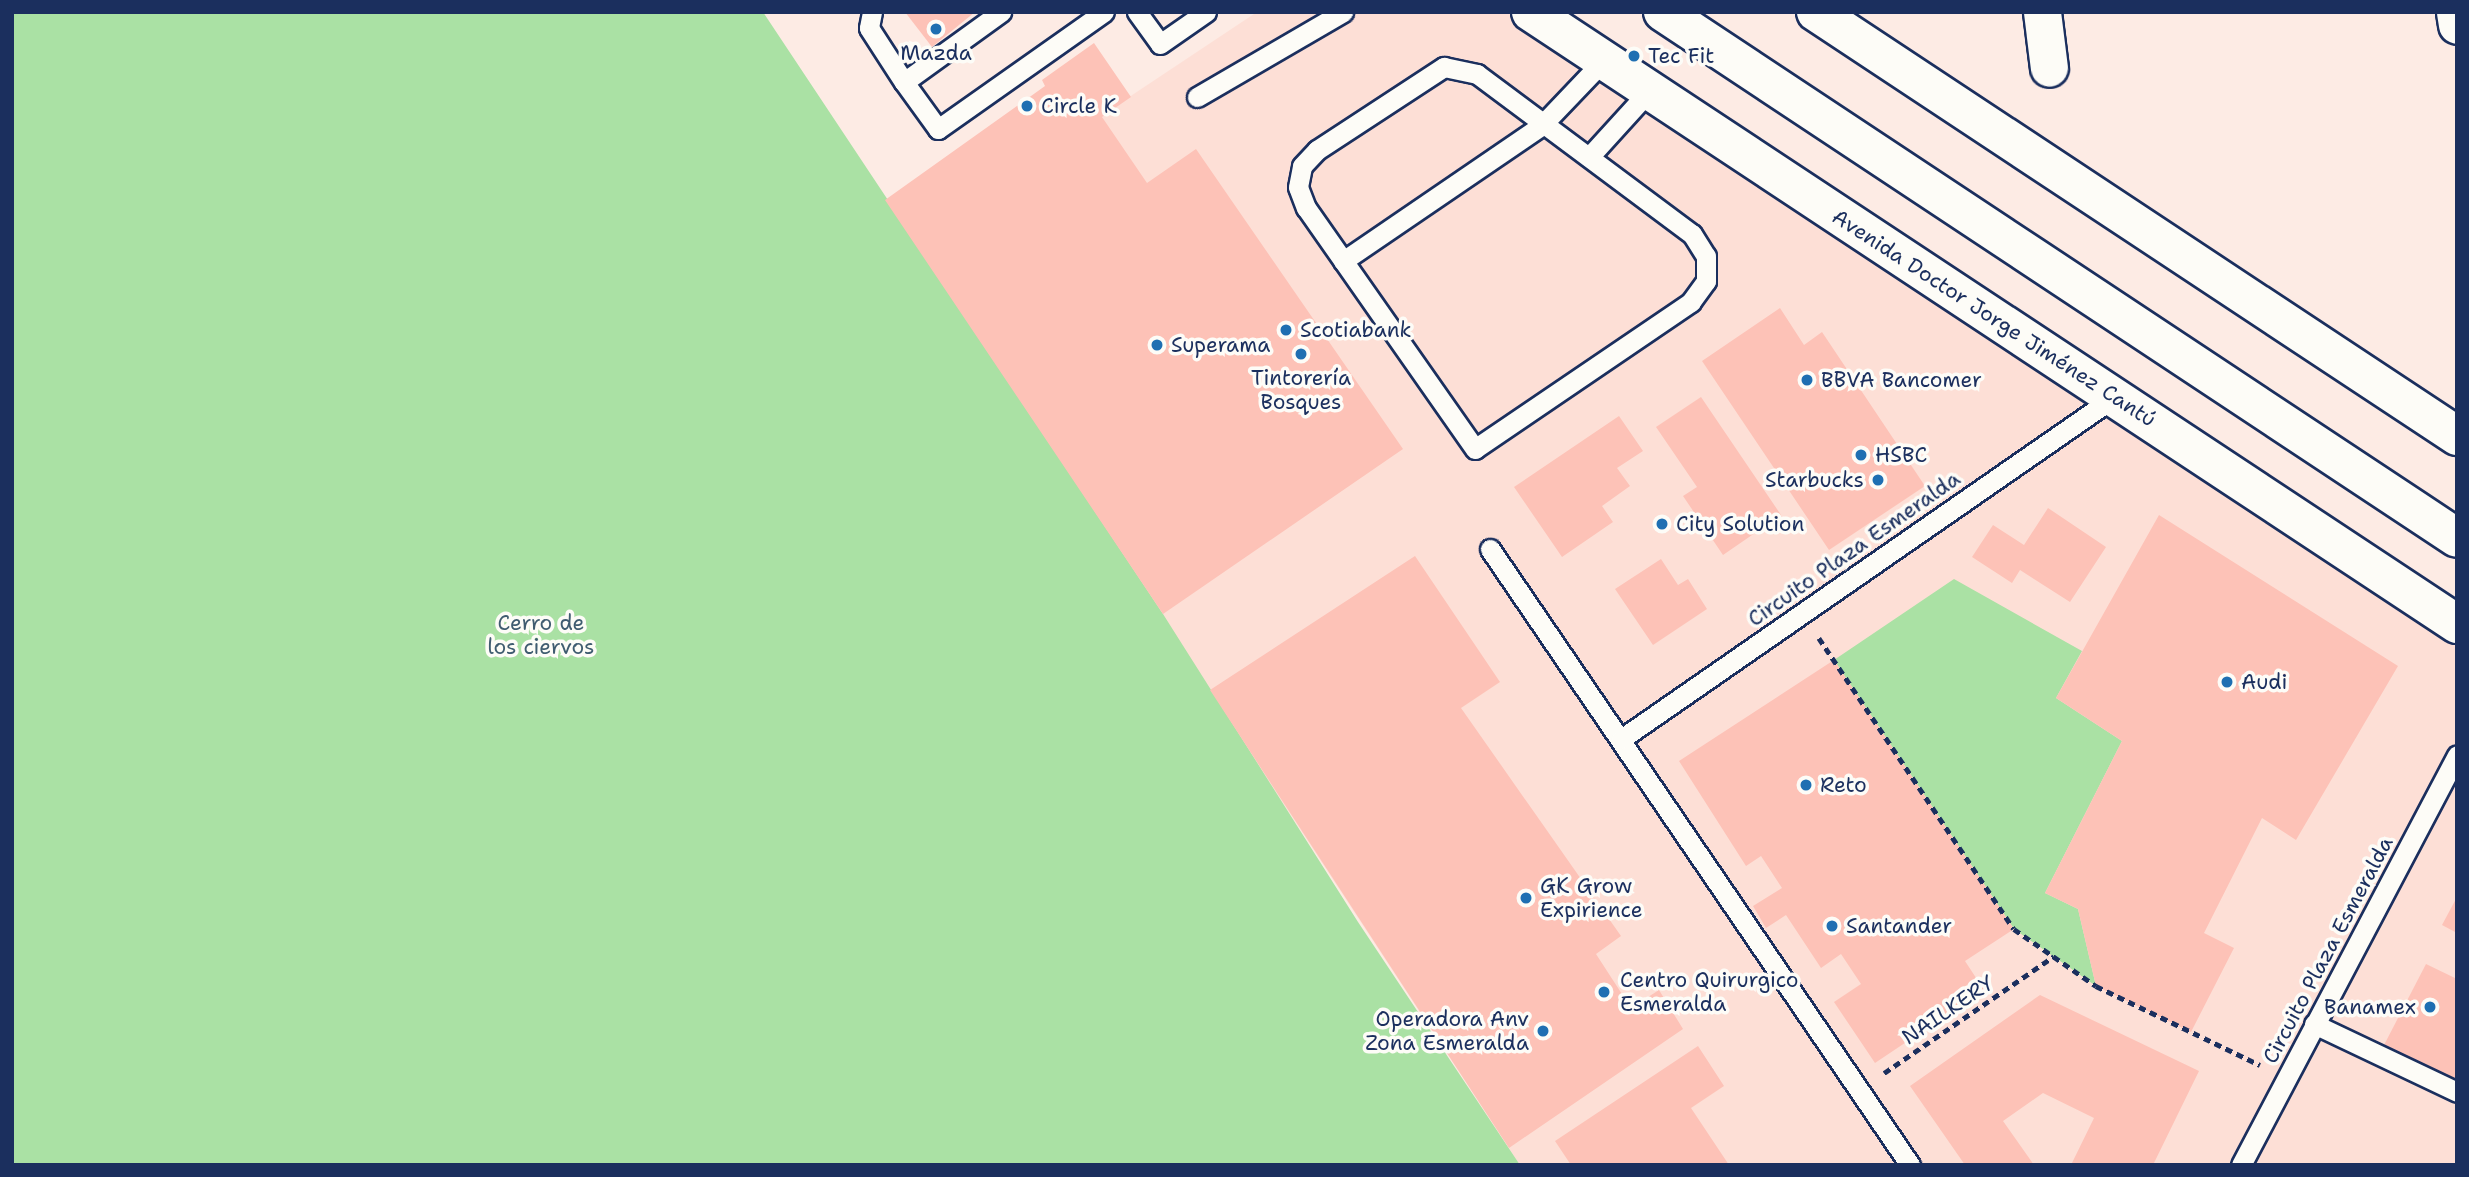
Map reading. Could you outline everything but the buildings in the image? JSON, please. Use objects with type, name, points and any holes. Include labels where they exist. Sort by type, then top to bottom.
[{"type":"main road","name":"Avenida Doctor Jorge Jiménez Cantú","points":[[1531,12],[2457,624]]},
{"type":"main road","points":[[1663,12],[2457,538]]},
{"type":"main road","points":[[1816,12],[2457,436]]},
{"type":"street","points":[[2042,12],[2049,68]]},
{"type":"street","points":[[2455,12],[2457,25]]},
{"type":"lane","points":[[872,12],[869,29],[937,129],[1104,12]]},
{"type":"lane","points":[[904,82],[1001,12]]},
{"type":"lane","points":[[1137,12],[1160,44],[1206,12]]},
{"type":"lane","points":[[1197,97],[1343,12]]},
{"type":"lane","points":[[1343,261],[1542,125],[1604,60]]},
{"type":"lane","points":[[1444,67],[1477,74],[1588,157],[1692,234],[1706,256],[1706,281],[1691,302],[1475,449],[1306,208],[1298,187],[1302,166],[1350,127],[1444,67]]},
{"type":"lane","points":[[1588,157],[1650,90]]},
{"type":"lane","name":"Circuito Plaza Esmeralda","points":[[1621,739],[2113,398]]},
{"type":"lane","points":[[1490,549],[1861,1089],[1910,1165]]},
{"type":"lane","name":"Circuito Plaza Esmeralda","points":[[2241,1165],[2457,756]]},
{"type":"lane","points":[[2314,1024],[2457,1092]]},
{"type":"path","points":[[1801,612],[2014,929],[2096,986],[2286,1078]]},
{"type":"path","name":"NAILKERY","points":[[1861,1089],[2053,956]]},
{"type":"shaded area","points":[[1257,12],[1530,12],[2457,624],[2457,1165],[1520,1165],[914,240]]},
{"type":"green space","name":"Cerro de los ciervos","points":[[12,12],[763,12],[1163,614],[1358,922],[1520,1165],[12,1165]]},
{"type":"green space","points":[[1954,579],[2082,651],[2056,698],[2122,741],[2045,893],[2078,909],[2096,986],[2014,929],[1834,660]]},
{"type":"place","name":"Mazda","points":[[936,29]]},
{"type":"place","name":"Tec Fit","points":[[1634,56]]},
{"type":"place","name":"Circle K","points":[[1027,106]]},
{"type":"place","name":"Scotiabank","points":[[1286,330]]},
{"type":"place","name":"Superama","points":[[1157,345]]},
{"type":"place","name":"Tintorería Bosques","points":[[1301,354]]},
{"type":"place","name":"BBVA Bancomer","points":[[1807,380]]},
{"type":"place","name":"HSBC","points":[[1861,455]]},
{"type":"place","name":"Starbucks","points":[[1878,480]]},
{"type":"place","name":"City Solution","points":[[1662,524]]},
{"type":"place","name":"Audi","points":[[2227,682]]},
{"type":"place","name":"Reto","points":[[1806,785]]},
{"type":"place","name":"GK Grow Expirience","points":[[1526,898]]},
{"type":"place","name":"Santander","points":[[1832,926]]},
{"type":"place","name":"Centro Quirurgico Esmeralda","points":[[1604,992]]},
{"type":"place","name":"Banamex","points":[[2430,1007]]},
{"type":"place","name":"Operadora Anv Zona Esmeralda","points":[[1543,1031]]}]
